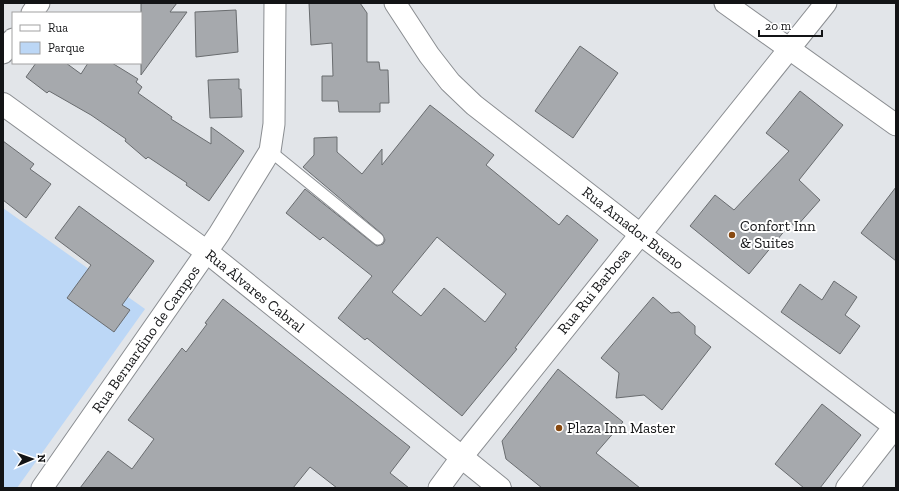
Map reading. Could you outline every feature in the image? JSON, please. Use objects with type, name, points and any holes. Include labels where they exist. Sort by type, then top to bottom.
[{"type":"main road","name":"Rua Álvares Cabral","points":[[3,104],[207,252],[500,488]]},
{"type":"main road","points":[[847,488],[895,427]]},
{"type":"street","points":[[33,12],[39,3]]},
{"type":"street","name":"Rua Bernardino de Campos","points":[[42,488],[235,211],[270,151],[274,124],[274,3]]},
{"type":"street","name":"Rua Amador Bueno","points":[[395,3],[429,55],[450,82],[474,105],[640,234],[895,427]]},
{"type":"street","points":[[725,3],[896,126]]},
{"type":"street","name":"Rua Rui Barbosa","points":[[439,488],[461,458],[826,3]]},
{"type":"street","points":[[3,53],[12,40]]},
{"type":"lane","points":[[270,151],[378,239]]},
{"type":"green space","points":[[3,208],[145,309],[17,488],[3,488]]},
{"type":"building","points":[[141,3],[177,3],[170,12],[187,12],[141,75],[142,12]]},
{"type":"building","points":[[309,3],[360,3],[367,13],[367,62],[379,62],[380,70],[388,70],[389,103],[380,103],[380,112],[339,112],[338,101],[322,101],[322,76],[333,76],[332,43],[311,45]]},
{"type":"building","points":[[236,10],[238,52],[196,57],[195,12]]},
{"type":"building","points":[[580,46],[618,73],[573,138],[535,111]]},
{"type":"building","points":[[35,64],[67,64],[81,74],[87,64],[114,64],[138,79],[136,82],[142,87],[138,93],[172,117],[171,119],[211,144],[211,127],[244,151],[209,201],[186,185],[187,183],[148,157],[146,159],[125,141],[126,139],[91,115],[49,91],[47,93],[26,77]]},
{"type":"building","points":[[239,79],[239,89],[241,89],[242,117],[210,118],[208,80]]},
{"type":"building","points":[[800,91],[843,125],[799,180],[820,200],[796,227],[791,223],[749,274],[690,226],[715,195],[734,210],[789,151],[766,133]]},
{"type":"building","points":[[430,105],[494,155],[486,165],[559,225],[567,215],[598,240],[515,348],[517,349],[462,416],[367,338],[365,340],[338,318],[372,276],[323,237],[320,240],[286,213],[305,189],[374,244],[377,246],[383,244],[385,240],[382,234],[303,167],[314,155],[314,138],[337,137],[337,152],[362,174],[382,149],[382,165]],"holes":[[[437,237],[506,294],[485,322],[444,288],[421,316],[392,292]]]},
{"type":"building","points":[[3,141],[34,164],[30,169],[51,184],[26,218],[3,200]]},
{"type":"building","points":[[896,187],[896,261],[861,233]]},
{"type":"building","points":[[79,206],[154,261],[122,305],[130,310],[114,332],[67,298],[91,265],[55,238]]},
{"type":"building","points":[[834,281],[857,297],[845,315],[860,326],[840,354],[781,312],[800,284],[822,300]]},
{"type":"building","points":[[653,297],[671,313],[679,312],[695,326],[695,334],[711,347],[662,410],[644,395],[616,398],[619,373],[601,358]]},
{"type":"building","points":[[223,299],[410,447],[390,473],[409,488],[337,488],[310,467],[293,488],[80,488],[108,451],[132,469],[154,439],[128,420],[182,348],[186,352]]},
{"type":"building","points":[[558,369],[623,422],[596,453],[640,488],[542,488],[506,459],[502,441]]},
{"type":"building","points":[[822,404],[861,435],[820,488],[804,488],[775,464]]},
{"type":"place","name":"Confort Inn & Suites","points":[[732,235]]},
{"type":"place","name":"Plaza Inn Master","points":[[559,428]]}]
